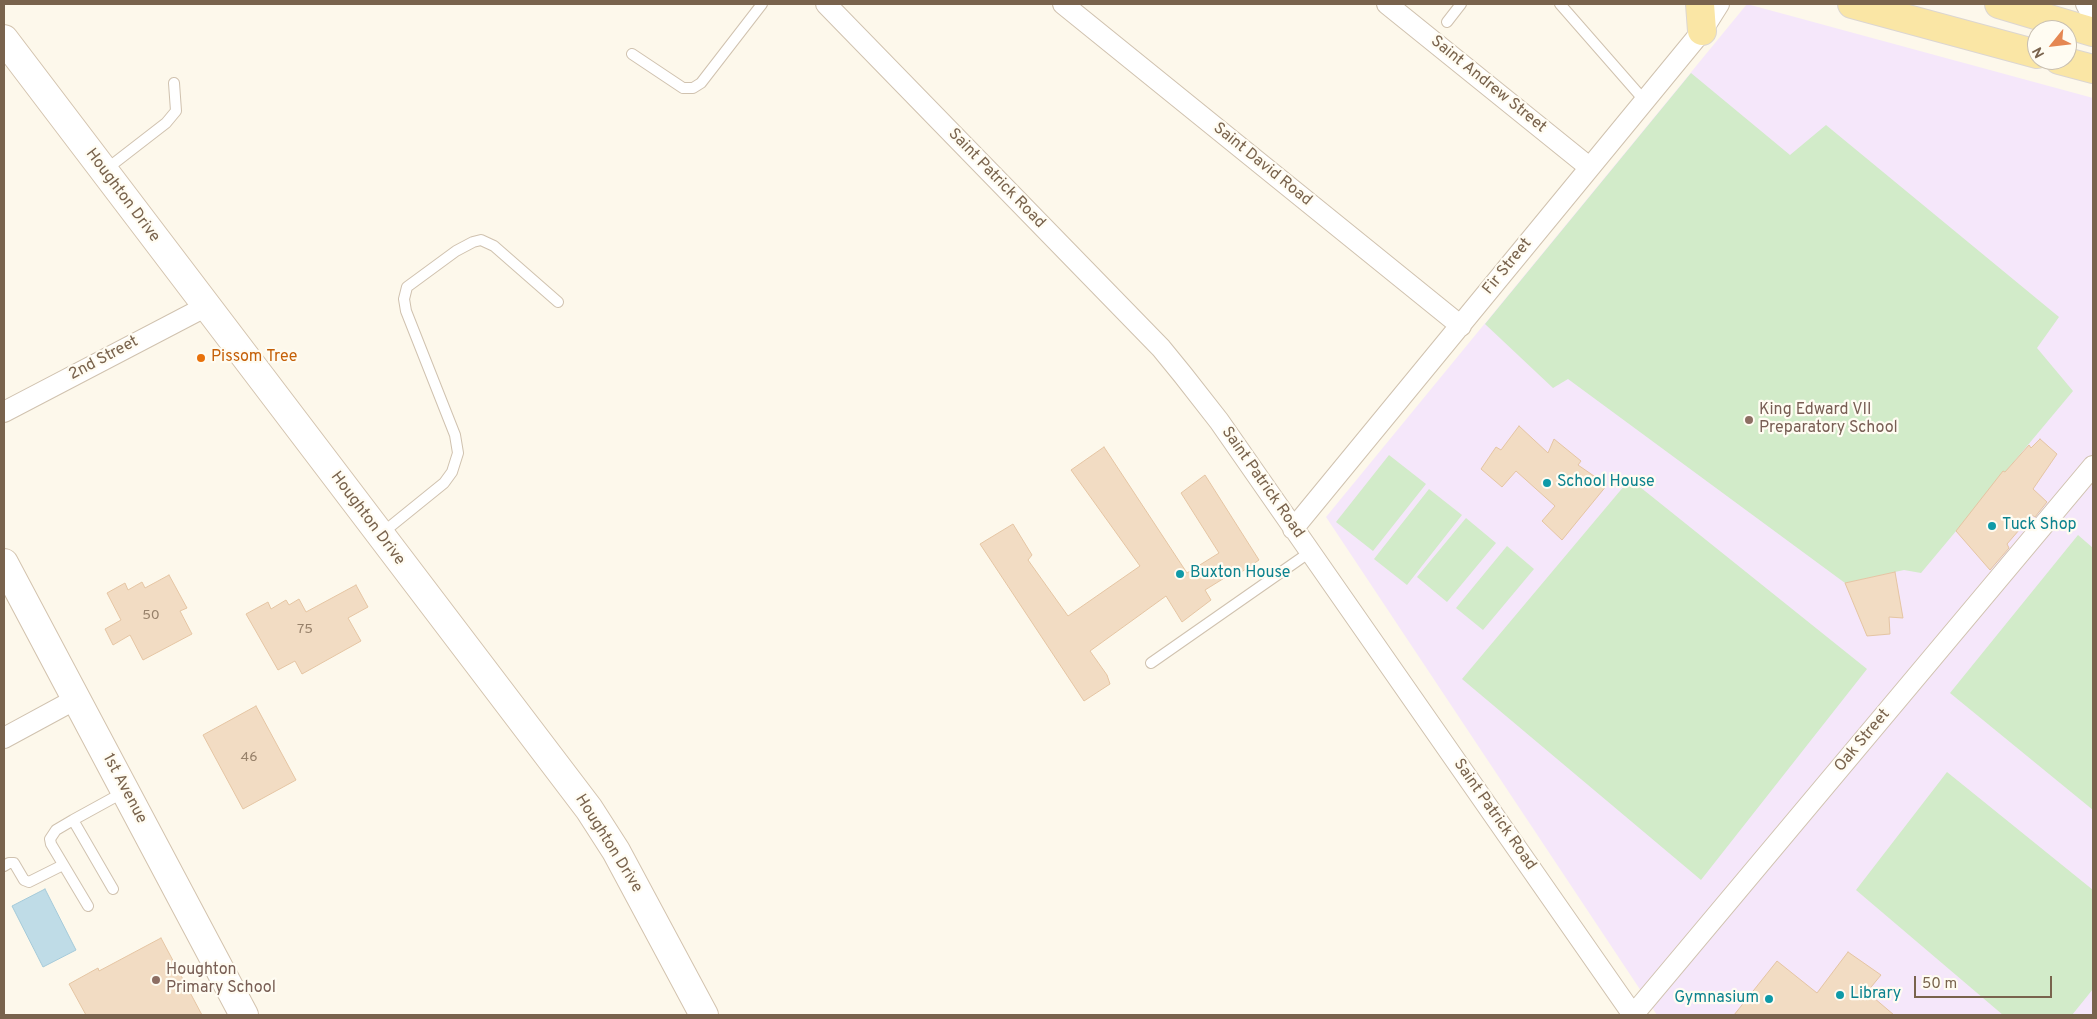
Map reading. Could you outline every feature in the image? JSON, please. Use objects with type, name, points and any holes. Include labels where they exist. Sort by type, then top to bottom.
[{"type":"main road","points":[[1700,4],[1702,31]]},
{"type":"main road","points":[[1852,4],[2027,51]]},
{"type":"main road","points":[[1998,4],[2093,32]]},
{"type":"main road","points":[[2077,65],[2093,69]]},
{"type":"street","name":"Saint Patrick Road","points":[[826,4],[1161,348],[1218,421],[1633,1015]]},
{"type":"street","name":"Saint David Road","points":[[1063,4],[1461,326]]},
{"type":"street","name":"Saint Andrew Street","points":[[1387,4],[1589,167]]},
{"type":"street","name":"Fir Street","points":[[1293,529],[1702,31],[1720,4]]},
{"type":"street","points":[[2086,4],[2093,16]]},
{"type":"street","name":"Houghton Drive","points":[[4,39],[205,307],[589,809],[616,852],[704,1015]]},
{"type":"street","name":"2nd Street","points":[[4,412],[205,307]]},
{"type":"street","name":"Oak Street","points":[[1633,1015],[2093,466]]},
{"type":"street","name":"1st Avenue","points":[[4,563],[244,1015]]},
{"type":"street","points":[[4,738],[76,699]]},
{"type":"lane","points":[[632,54],[683,88],[693,88],[701,83],[762,4]]},
{"type":"lane","points":[[1448,22],[1460,4]]},
{"type":"lane","points":[[1560,4],[1644,100]]},
{"type":"lane","points":[[104,172],[166,123],[176,112],[174,83]]},
{"type":"lane","points":[[380,535],[444,483],[452,472],[458,453],[455,436],[406,311],[404,299],[407,287],[456,251],[481,240],[494,246],[558,302]]},
{"type":"lane","points":[[1151,663],[1310,552]]},
{"type":"lane","points":[[88,906],[63,865],[50,839],[56,830],[125,792]]},
{"type":"lane","points":[[73,820],[113,889]]},
{"type":"lane","points":[[4,866],[9,862],[14,863],[24,880],[29,882],[63,865]]},
{"type":"shaded area","name":"King Edward VII Preparatory School","points":[[1747,4],[2093,98],[2093,1015],[1657,1015],[1326,517]]},
{"type":"green space","points":[[1691,73],[1790,155],[1826,125],[2059,317],[2037,348],[2073,391],[1921,573],[1904,570],[1845,583],[1568,379],[1553,388],[1485,324]]},
{"type":"green space","points":[[1389,455],[1426,484],[1373,551],[1336,522]]},
{"type":"green space","points":[[1630,479],[1867,669],[1701,880],[1462,679]]},
{"type":"green space","points":[[1429,489],[1462,515],[1407,585],[1374,559]]},
{"type":"green space","points":[[1466,518],[1496,543],[1447,602],[1417,577]]},
{"type":"green space","points":[[2078,535],[2093,548],[2093,810],[1950,693]]},
{"type":"green space","points":[[1507,546],[1534,569],[1483,630],[1456,608]]},
{"type":"green space","points":[[1947,772],[2093,890],[2093,989],[2072,1015],[2003,1015],[1856,890]]},
{"type":"water","points":[[45,889],[76,950],[43,967],[12,906]]},
{"type":"building","name":"School House","points":[[1519,426],[1548,453],[1554,439],[1581,461],[1578,465],[1607,485],[1562,540],[1542,521],[1555,506],[1516,471],[1502,487],[1481,469],[1496,447],[1501,450]]},
{"type":"building","name":"Tuck Shop","points":[[2040,439],[2057,454],[2033,489],[2047,502],[2035,517],[2032,515],[2007,544],[2009,548],[1990,570],[1956,531],[2003,471],[2005,472],[2029,445],[2031,448]]},
{"type":"building","name":"Buxton House","points":[[1104,447],[1187,573],[1219,553],[1181,493],[1205,475],[1259,560],[1237,575],[1234,572],[1205,590],[1211,600],[1182,622],[1166,596],[1090,651],[1107,675],[1110,684],[1084,701],[980,544],[1013,524],[1032,555],[1028,560],[1068,616],[1140,566],[1071,470]]},
{"type":"building","points":[[1895,572],[1903,618],[1889,617],[1890,634],[1867,636],[1845,583]]},
{"type":"building","points":[[169,575],[187,608],[180,611],[192,634],[143,660],[130,635],[113,645],[105,629],[121,620],[107,593],[125,583],[128,590],[142,582],[145,588]]},
{"type":"building","points":[[356,585],[368,607],[348,618],[361,641],[302,674],[295,661],[278,670],[246,614],[268,602],[271,609],[286,600],[289,605],[299,599],[306,612]]},
{"type":"building","points":[[256,706],[296,780],[243,809],[203,735]]},
{"type":"building","points":[[161,938],[202,1015],[86,1015],[69,984],[98,968],[99,971]]},
{"type":"building","points":[[1848,952],[1881,975],[1867,992],[1894,1015],[1734,1015],[1777,961],[1817,993]]},
{"type":"place","name":"Pissom Tree","points":[[201,358]]},
{"type":"place","name":"King Edward VII Preparatory School","points":[[1749,420]]},
{"type":"place","name":"School House","points":[[1547,483]]},
{"type":"place","name":"Tuck Shop","points":[[1992,526]]},
{"type":"place","name":"Buxton House","points":[[1180,574]]},
{"type":"place","name":"Houghton Primary School","points":[[156,980]]},
{"type":"place","name":"Library","points":[[1840,995]]},
{"type":"place","name":"Gymnasium","points":[[1769,999]]}]
